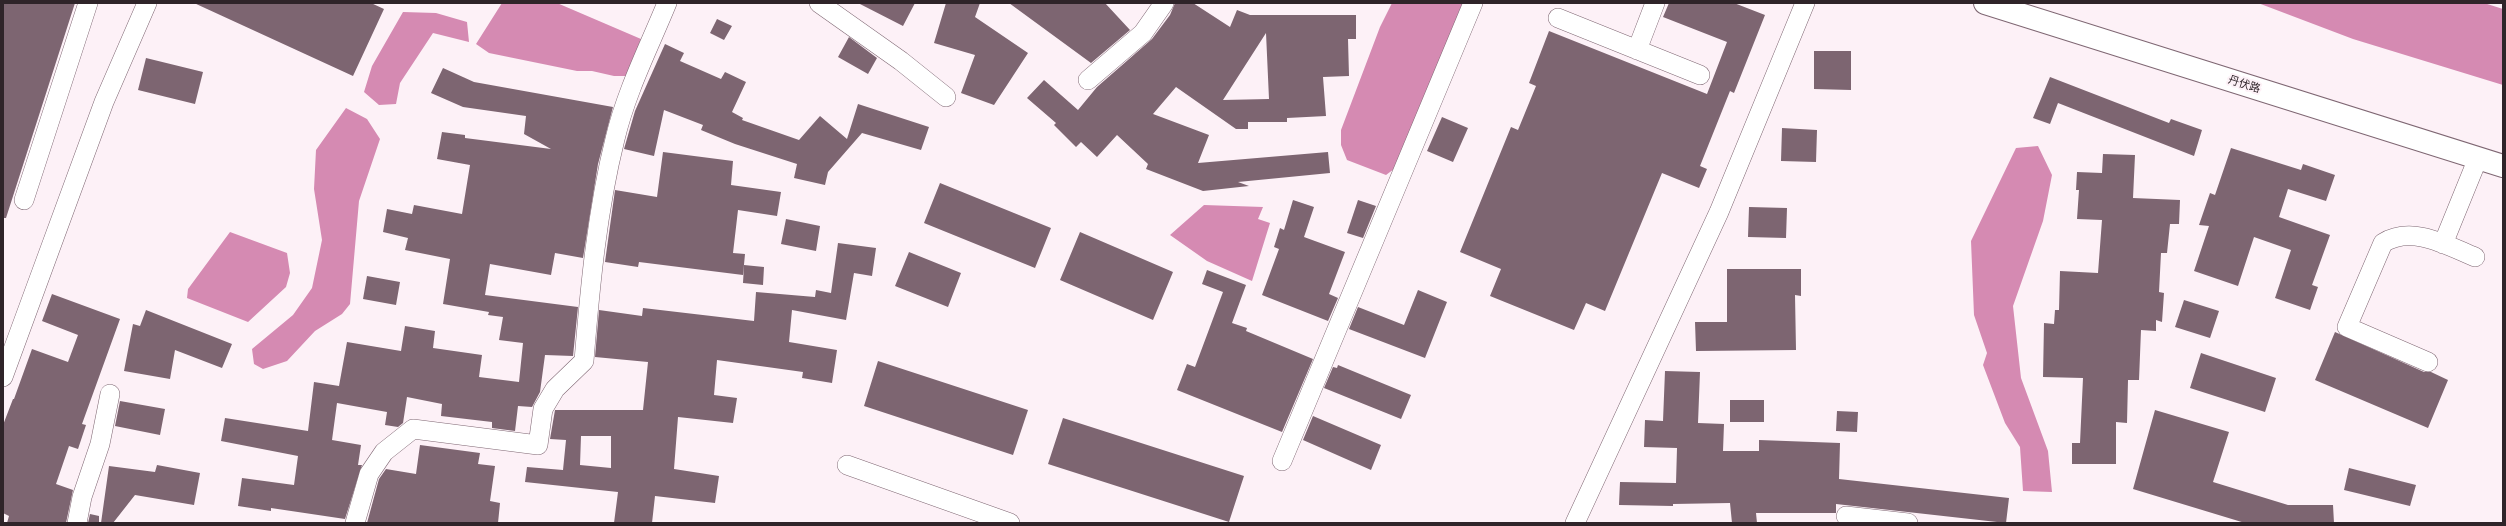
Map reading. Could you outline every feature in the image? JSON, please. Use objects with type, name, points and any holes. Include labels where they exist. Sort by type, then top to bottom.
[{"type":"main road","name":"丹伏路","points":[[1985,3],[2503,166]]},
{"type":"street","points":[[24,200],[88,3]]},
{"type":"street","points":[[3,377],[104,102],[147,3]]},
{"type":"street","points":[[356,523],[369,474],[384,452],[413,429],[538,445],[543,409],[555,389],[584,361],[591,274],[615,138],[631,90],[667,3]]},
{"type":"street","points":[[819,3],[901,61],[946,97]]},
{"type":"street","points":[[1088,80],[1143,33],[1164,3]]},
{"type":"street","points":[[1282,461],[1473,3]]},
{"type":"street","points":[[1637,50],[1655,3]]},
{"type":"street","points":[[1575,523],[1719,212],[1805,3]]},
{"type":"street","points":[[1558,18],[1700,75]]},
{"type":"street","points":[[2443,244],[2478,158]]},
{"type":"street","points":[[2428,362],[2347,327],[2382,243],[2393,236],[2425,237],[2475,257]]},
{"type":"street","points":[[77,523],[82,497],[100,444],[110,394]]},
{"type":"street","points":[[847,465],[1010,523]]},
{"type":"street","points":[[1846,516],[1908,523]]},
{"type":"shaded area","points":[[502,3],[557,3],[641,39],[627,76],[614,76],[592,71],[577,71],[489,53],[476,44]]},
{"type":"shaded area","points":[[1392,3],[1464,3],[1394,169],[1386,175],[1347,160],[1341,145],[1341,130],[1380,27]]},
{"type":"shaded area","points":[[2258,3],[2484,3],[2503,9],[2503,85],[2353,39]]},
{"type":"shaded area","points":[[403,12],[436,13],[467,22],[469,42],[433,33],[400,83],[396,104],[379,105],[364,92],[372,66]]},
{"type":"shaded area","points":[[346,108],[367,119],[380,139],[359,201],[350,304],[342,314],[315,331],[287,361],[263,369],[254,364],[252,349],[293,315],[312,288],[322,240],[314,189],[316,150]]},
{"type":"shaded area","points":[[2038,146],[2052,175],[2043,221],[2013,306],[2021,378],[2048,451],[2052,492],[2023,491],[2020,447],[2005,423],[1983,365],[1987,353],[1974,315],[1971,241],[2016,148]]},
{"type":"shaded area","points":[[1204,205],[1263,207],[1258,219],[1270,223],[1252,281],[1207,261],[1170,235]]},
{"type":"shaded area","points":[[230,232],[287,253],[290,273],[286,287],[248,322],[187,298],[188,289]]},
{"type":"building","points":[[3,3],[75,3],[6,218],[3,218]]},
{"type":"building","points":[[194,3],[371,3],[384,9],[353,76]]},
{"type":"building","points":[[858,3],[915,3],[903,26]]},
{"type":"building","points":[[946,3],[980,3],[975,17],[1028,53],[994,105],[961,93],[975,55],[934,43]]},
{"type":"building","points":[[1009,3],[1105,3],[1130,30],[1091,63]]},
{"type":"building","points":[[1175,3],[1193,3],[1230,27],[1237,10],[1250,15],[1356,15],[1356,39],[1348,39],[1349,76],[1323,77],[1326,116],[1287,118],[1287,122],[1248,122],[1248,129],[1236,129],[1176,87],[1153,114],[1209,135],[1198,163],[1328,152],[1330,173],[1238,182],[1249,186],[1203,191],[1146,169],[1148,164],[1117,135],[1097,157],[1081,142],[1076,147],[1054,125],[1056,123],[1027,98],[1044,80],[1078,110],[1097,87],[1152,39],[1170,15]],"holes":[[[1266,33],[1269,99],[1223,100]]]},
{"type":"building","points":[[1669,3],[1734,3],[1765,15],[1734,93],[1730,91],[1700,166],[1707,169],[1699,188],[1662,173],[1605,311],[1586,303],[1574,330],[1490,296],[1501,269],[1460,252],[1511,127],[1518,130],[1536,86],[1529,83],[1549,31],[1707,94],[1727,42],[1663,17]]},
{"type":"building","points":[[717,19],[732,26],[724,40],[710,33]]},
{"type":"building","points":[[849,37],[877,58],[868,74],[838,57]]},
{"type":"building","points":[[665,44],[684,53],[680,61],[721,79],[725,72],[746,82],[732,112],[743,118],[742,120],[799,140],[820,116],[847,139],[858,104],[929,127],[921,150],[862,133],[828,172],[825,185],[794,178],[797,164],[735,144],[701,130],[703,125],[664,110],[654,156],[624,149],[635,111]]},
{"type":"building","points":[[1814,51],[1851,51],[1851,90],[1814,89]]},
{"type":"building","points":[[146,58],[203,72],[195,104],[138,90]]},
{"type":"building","points":[[443,68],[474,82],[613,107],[598,164],[583,258],[555,253],[551,275],[490,264],[485,295],[578,307],[573,356],[545,355],[540,392],[532,407],[518,406],[515,431],[492,428],[492,422],[441,416],[442,404],[407,397],[403,423],[398,427],[385,425],[387,412],[337,403],[332,440],[361,445],[358,465],[362,465],[345,519],[271,508],[271,511],[238,506],[242,478],[294,485],[298,456],[221,441],[225,418],[308,431],[314,382],[339,386],[347,342],[401,351],[405,326],[435,331],[433,348],[482,355],[479,377],[519,382],[523,343],[499,340],[503,317],[488,315],[489,312],[443,304],[450,259],[405,250],[408,238],[383,232],[387,209],[412,214],[414,205],[462,214],[470,165],[437,159],[442,132],[465,135],[465,138],[551,149],[524,134],[526,116],[463,107],[431,93]]},
{"type":"building","points":[[2050,77],[2169,123],[2171,119],[2202,130],[2194,156],[2058,103],[2050,124],[2033,118]]},
{"type":"building","points":[[1442,117],[1468,128],[1453,162],[1427,151]]},
{"type":"building","points":[[1782,128],[1817,130],[1816,162],[1781,161]]},
{"type":"building","points":[[2231,148],[2301,170],[2303,164],[2335,175],[2326,201],[2288,189],[2279,217],[2330,235],[2312,285],[2318,287],[2310,310],[2275,298],[2291,250],[2254,237],[2238,286],[2194,271],[2209,226],[2199,225],[2210,193],[2215,195]]},
{"type":"building","points":[[663,152],[733,161],[731,185],[781,192],[777,216],[738,210],[733,253],[745,254],[743,275],[639,262],[638,267],[605,262],[615,190],[657,197]]},
{"type":"building","points":[[2103,154],[2135,155],[2133,198],[2180,200],[2179,224],[2170,224],[2167,253],[2161,253],[2159,292],[2164,293],[2162,322],[2156,320],[2156,331],[2141,330],[2139,380],[2128,380],[2127,423],[2116,422],[2116,464],[2072,464],[2072,443],[2080,443],[2083,378],[2043,377],[2044,323],[2054,324],[2055,310],[2059,310],[2060,271],[2098,273],[2102,220],[2077,219],[2079,190],[2076,190],[2077,172],[2102,173]]},
{"type":"building","points":[[940,183],[1051,228],[1035,268],[924,223]]},
{"type":"building","points":[[1293,200],[1314,207],[1304,237],[1345,252],[1329,294],[1338,298],[1328,321],[1262,295],[1279,249],[1274,247],[1280,228],[1284,230]]},
{"type":"building","points":[[1358,200],[1376,206],[1363,238],[1347,233]]},
{"type":"building","points":[[1749,207],[1787,208],[1786,238],[1748,237]]},
{"type":"building","points":[[786,219],[820,226],[816,251],[781,244]]},
{"type":"building","points":[[1080,232],[1173,272],[1153,320],[1060,280]]},
{"type":"building","points":[[838,243],[876,248],[872,276],[854,273],[846,320],[792,310],[789,342],[837,350],[832,383],[802,378],[803,372],[717,360],[714,395],[737,398],[733,423],[678,417],[674,469],[719,476],[715,503],[655,496],[652,523],[614,523],[618,492],[525,482],[527,467],[563,470],[566,440],[550,439],[555,410],[643,410],[648,362],[595,357],[599,310],[642,316],[643,308],[754,321],[756,292],[815,297],[816,290],[831,293]],"holes":[[[581,436],[611,436],[611,468],[580,465]]]},
{"type":"building","points":[[909,252],[961,273],[948,307],[895,286]]},
{"type":"building","points":[[744,265],[764,267],[763,285],[743,283]]},
{"type":"building","points":[[1727,269],[1801,269],[1801,296],[1795,295],[1796,350],[1696,351],[1695,322],[1727,322]]},
{"type":"building","points":[[1207,270],[1246,285],[1232,323],[1247,328],[1246,331],[1313,359],[1282,432],[1177,390],[1187,364],[1195,367],[1223,292],[1202,284]]},
{"type":"building","points":[[367,276],[400,282],[396,305],[363,299]]},
{"type":"building","points":[[1418,290],[1447,302],[1425,358],[1349,329],[1358,307],[1404,325]]},
{"type":"building","points":[[52,294],[120,319],[82,424],[86,425],[78,449],[69,446],[56,484],[73,490],[66,523],[7,523],[9,516],[3,513],[3,425],[32,349],[68,362],[78,335],[42,321]]},
{"type":"building","points":[[2184,300],[2219,311],[2210,338],[2175,327]]},
{"type":"building","points":[[146,310],[232,344],[222,368],[175,350],[170,379],[124,371],[133,324],[140,326]]},
{"type":"building","points":[[2335,332],[2424,372],[2431,372],[2448,380],[2428,428],[2315,380]]},
{"type":"building","points":[[2201,353],[2276,378],[2265,412],[2190,388]]},
{"type":"building","points":[[878,361],[1028,410],[1013,455],[864,406]]},
{"type":"building","points":[[1338,365],[1411,395],[1401,419],[1324,388],[1333,367],[1337,368]]},
{"type":"building","points":[[1665,371],[1700,372],[1698,423],[1724,424],[1723,451],[1759,451],[1759,440],[1840,443],[1839,479],[2009,498],[2006,523],[1836,504],[1836,513],[1756,513],[1757,523],[1732,523],[1730,503],[1673,504],[1673,506],[1619,505],[1620,482],[1676,483],[1677,448],[1644,447],[1645,420],[1663,421]]},
{"type":"building","points":[[1730,400],[1764,400],[1764,422],[1730,422]]},
{"type":"building","points":[[120,401],[165,409],[160,435],[115,426]]},
{"type":"building","points":[[2155,410],[2229,432],[2213,482],[2288,505],[2333,505],[2334,523],[2245,523],[2133,489]]},
{"type":"building","points":[[1837,411],[1858,412],[1857,432],[1836,431]]},
{"type":"building","points":[[1313,416],[1381,445],[1371,470],[1303,440]]},
{"type":"building","points":[[1063,418],[1244,476],[1229,522],[1048,464]]},
{"type":"building","points":[[420,445],[480,453],[478,464],[495,466],[490,501],[500,503],[498,523],[367,523],[379,479],[386,469],[416,474]]},
{"type":"building","points":[[157,465],[200,473],[194,505],[135,495],[113,523],[101,523],[109,466],[155,472]]},
{"type":"building","points":[[2349,468],[2416,485],[2410,506],[2344,490]]},
{"type":"building","points":[[90,514],[99,516],[99,523],[88,523]]}]
